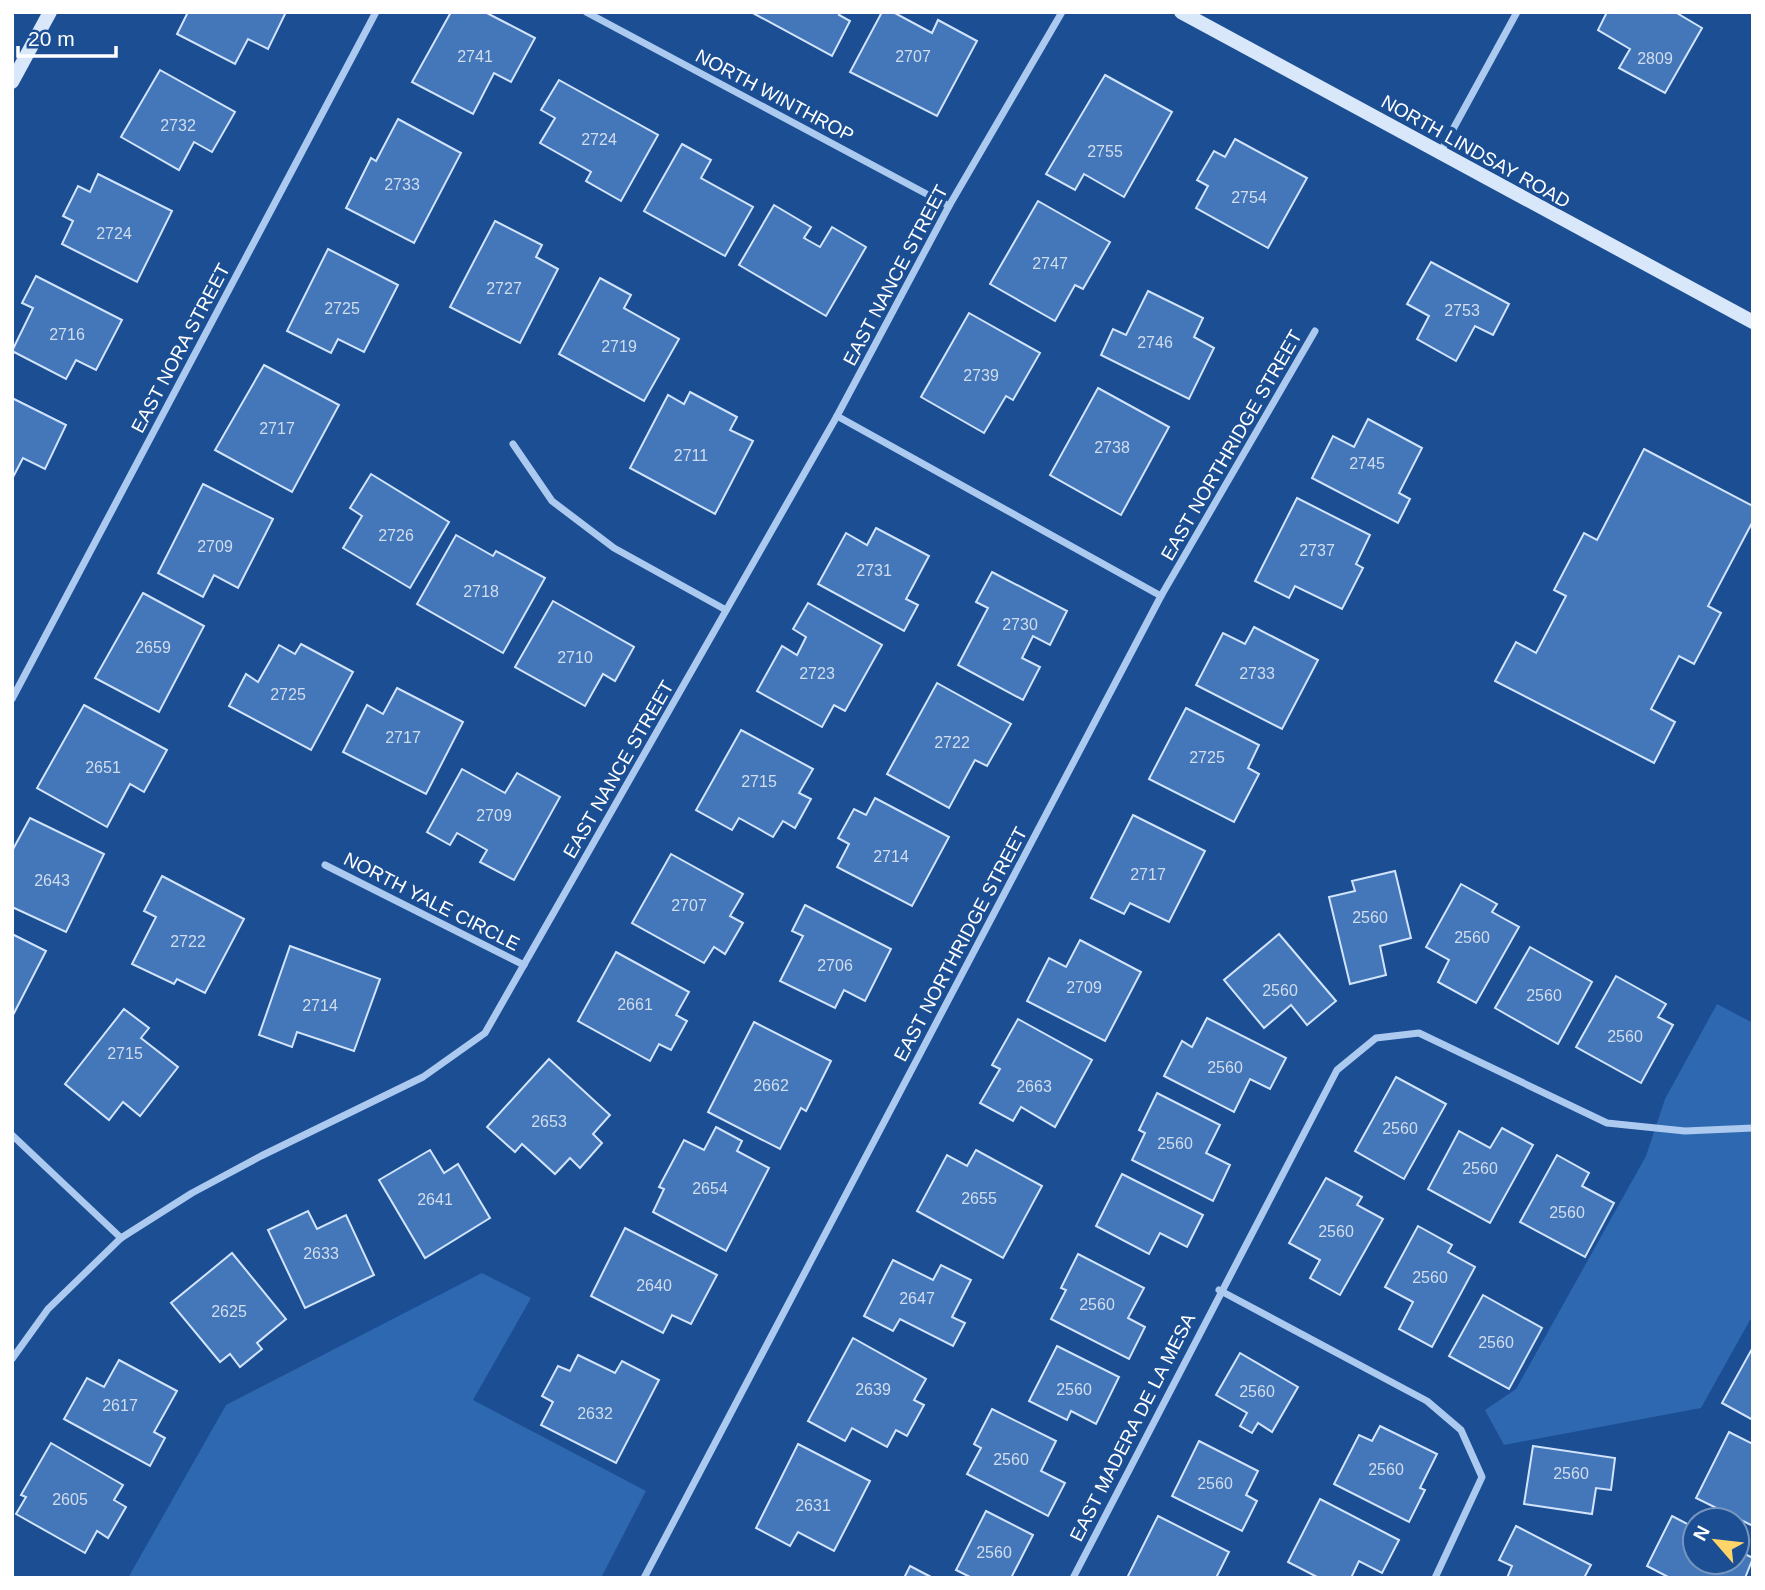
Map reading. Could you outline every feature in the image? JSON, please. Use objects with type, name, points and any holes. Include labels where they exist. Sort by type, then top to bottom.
[{"type":"main road","points":[[12,82],[50,12]]},
{"type":"main road","name":"NORTH LINDSAY ROAD","points":[[1181,12],[1753,322]]},
{"type":"street","name":"EAST NORA STREET","points":[[12,699],[376,12]]},
{"type":"street","name":"NORTH WINTHROP","points":[[586,12],[949,206]]},
{"type":"street","name":"EAST NANCE STREET","points":[[12,1359],[48,1309],[121,1238],[192,1193],[250,1162],[423,1077],[485,1032],[837,416],[949,206],[1062,12]]},
{"type":"street","points":[[1439,154],[1517,12]]},
{"type":"street","name":"EAST NORTHRIDGE STREET","points":[[643,1578],[1161,596],[1315,331]]},
{"type":"street","points":[[837,416],[1161,596]]},
{"type":"street","points":[[513,444],[552,501],[614,548],[726,610]]},
{"type":"street","name":"NORTH YALE CIRCLE","points":[[325,865],[524,965]]},
{"type":"street","name":"EAST MADERA DE LA MESA","points":[[1073,1578],[1219,1290],[1337,1070],[1376,1038],[1419,1033],[1607,1123],[1685,1131],[1753,1128]]},
{"type":"street","points":[[12,1135],[121,1238]]},
{"type":"street","points":[[1219,1290],[1427,1401],[1461,1430],[1482,1477],[1435,1578]]},
{"type":"shaded area","points":[[1717,1004],[1753,1023],[1753,1321],[1750,1320],[1701,1408],[1504,1445],[1485,1410],[1516,1389],[1646,1156],[1665,1099]]},
{"type":"shaded area","points":[[482,1273],[531,1298],[473,1400],[646,1491],[601,1578],[128,1578],[226,1405]]},
{"type":"building","points":[[188,12],[286,12],[268,49],[248,39],[235,64],[177,34]]},
{"type":"building","points":[[451,12],[485,12],[535,38],[511,82],[494,73],[473,114],[412,82]]},
{"type":"building","points":[[751,12],[841,12],[839,15],[850,21],[832,56]]},
{"type":"building","points":[[882,12],[893,12],[932,33],[938,20],[977,41],[937,116],[850,72]]},
{"type":"building","points":[[1607,12],[1675,12],[1702,28],[1665,93],[1619,68],[1630,49],[1598,30]]},
{"type":"building","points":[[160,70],[235,112],[212,152],[194,142],[179,170],[121,137]]},
{"type":"building","points":[[1105,75],[1172,112],[1124,197],[1084,174],[1075,190],[1046,174]]},
{"type":"building","points":[[559,80],[658,135],[621,201],[586,181],[591,172],[540,143],[555,118],[541,110]]},
{"type":"building","points":[[398,119],[461,153],[414,243],[346,208],[371,158],[376,161]]},
{"type":"building","points":[[1235,139],[1307,178],[1268,248],[1196,208],[1208,186],[1197,180],[1214,151],[1225,157]]},
{"type":"building","points":[[682,144],[711,160],[701,178],[753,207],[725,256],[644,211]]},
{"type":"building","points":[[98,174],[172,211],[137,282],[62,244],[73,221],[63,216],[78,186],[90,192]]},
{"type":"building","points":[[1038,201],[1110,242],[1083,289],[1075,285],[1055,321],[990,284]]},
{"type":"building","points":[[774,205],[811,227],[804,238],[820,247],[832,227],[866,247],[826,316],[739,265]]},
{"type":"building","points":[[495,221],[542,245],[536,257],[558,269],[520,343],[450,307]]},
{"type":"building","points":[[328,249],[398,285],[364,352],[338,339],[331,353],[287,331]]},
{"type":"building","points":[[1431,262],[1509,304],[1493,335],[1475,326],[1456,361],[1417,339],[1429,316],[1407,304]]},
{"type":"building","points":[[36,276],[122,320],[96,370],[76,360],[66,379],[12,351],[33,308],[22,303]]},
{"type":"building","points":[[600,278],[631,295],[624,308],[679,339],[644,401],[559,354]]},
{"type":"building","points":[[1148,291],[1203,318],[1194,337],[1214,348],[1189,399],[1101,355],[1113,329],[1126,335]]},
{"type":"building","points":[[969,313],[1040,353],[1013,400],[1006,396],[984,433],[921,397]]},
{"type":"building","points":[[264,365],[339,405],[292,492],[215,450]]},
{"type":"building","points":[[1098,388],[1169,427],[1121,515],[1050,475]]},
{"type":"building","points":[[690,392],[737,417],[730,430],[753,441],[715,514],[630,468],[668,395],[684,404]]},
{"type":"building","points":[[12,398],[66,425],[45,469],[23,458],[12,479]]},
{"type":"building","points":[[1368,419],[1422,448],[1399,493],[1410,499],[1398,523],[1312,478],[1333,436],[1354,447]]},
{"type":"building","points":[[1644,449],[1753,506],[1753,521],[1708,606],[1721,613],[1694,664],[1679,656],[1651,709],[1675,722],[1654,763],[1495,681],[1516,642],[1536,653],[1566,596],[1554,590],[1584,533],[1597,540]]},
{"type":"building","points":[[371,474],[449,522],[410,588],[343,548],[362,516],[350,508]]},
{"type":"building","points":[[203,484],[273,519],[238,588],[214,575],[203,597],[158,573]]},
{"type":"building","points":[[1297,498],[1370,535],[1356,564],[1363,568],[1342,609],[1295,586],[1289,598],[1255,581]]},
{"type":"building","points":[[876,528],[929,556],[906,599],[918,605],[904,631],[818,584],[846,533],[867,545]]},
{"type":"building","points":[[456,535],[493,556],[496,551],[545,578],[503,653],[417,604]]},
{"type":"building","points":[[992,572],[1067,611],[1050,645],[1033,636],[1022,658],[1040,667],[1023,700],[958,665],[988,608],[976,602]]},
{"type":"building","points":[[143,593],[204,626],[159,712],[95,678]]},
{"type":"building","points":[[553,601],[634,647],[615,681],[603,674],[585,706],[515,667]]},
{"type":"building","points":[[808,603],[882,645],[845,711],[834,705],[822,727],[757,691],[782,646],[797,655],[806,637],[793,629]]},
{"type":"building","points":[[1254,627],[1318,660],[1282,729],[1196,685],[1223,633],[1245,644]]},
{"type":"building","points":[[301,644],[353,672],[311,750],[229,706],[246,674],[258,682],[279,645],[295,654]]},
{"type":"building","points":[[937,683],[1011,724],[987,766],[975,760],[949,808],[887,774]]},
{"type":"building","points":[[397,688],[463,722],[426,794],[343,752],[367,705],[383,714]]},
{"type":"building","points":[[84,705],[167,750],[144,792],[130,784],[107,827],[37,788]]},
{"type":"building","points":[[1186,708],[1259,745],[1248,768],[1259,774],[1234,822],[1149,779]]},
{"type":"building","points":[[741,730],[813,769],[799,793],[811,799],[795,828],[783,821],[773,837],[739,818],[732,830],[696,810]]},
{"type":"building","points":[[462,769],[505,793],[517,773],[560,797],[514,880],[480,862],[487,850],[457,833],[450,845],[427,832]]},
{"type":"building","points":[[875,798],[949,837],[912,906],[837,867],[849,844],[838,838],[854,809],[866,815]]},
{"type":"building","points":[[1133,815],[1205,851],[1169,922],[1130,903],[1124,914],[1091,898]]},
{"type":"building","points":[[30,818],[104,854],[66,932],[12,907],[12,851]]},
{"type":"building","points":[[671,854],[743,894],[730,916],[743,923],[725,954],[714,947],[704,963],[632,923]]},
{"type":"building","points":[[1395,871],[1411,938],[1380,946],[1386,975],[1350,984],[1329,897],[1355,891],[1352,881]]},
{"type":"building","points":[[162,876],[244,919],[205,993],[177,979],[174,984],[132,964],[156,917],[144,911]]},
{"type":"building","points":[[1461,884],[1497,904],[1492,912],[1519,927],[1476,1003],[1438,982],[1449,960],[1426,947]]},
{"type":"building","points":[[805,905],[891,949],[865,1001],[844,990],[835,1008],[780,981],[803,936],[792,931]]},
{"type":"building","points":[[12,934],[46,951],[12,1017]]},
{"type":"building","points":[[1279,934],[1336,1001],[1307,1025],[1291,1005],[1264,1028],[1224,980]]},
{"type":"building","points":[[1080,940],[1141,972],[1105,1041],[1027,1001],[1049,958],[1066,967]]},
{"type":"building","points":[[290,946],[380,979],[354,1051],[297,1032],[292,1047],[259,1035]]},
{"type":"building","points":[[1530,947],[1592,982],[1558,1044],[1495,1008]]},
{"type":"building","points":[[616,952],[689,992],[676,1015],[687,1021],[671,1050],[659,1044],[650,1061],[578,1021]]},
{"type":"building","points":[[1616,976],[1666,1004],[1658,1017],[1673,1025],[1641,1083],[1576,1047]]},
{"type":"building","points":[[124,1009],[149,1028],[141,1038],[178,1067],[140,1116],[123,1102],[109,1120],[65,1084]]},
{"type":"building","points":[[1207,1018],[1286,1058],[1270,1089],[1250,1079],[1234,1112],[1164,1076],[1182,1041],[1192,1047]]},
{"type":"building","points":[[1018,1019],[1092,1060],[1055,1127],[1021,1107],[1013,1121],[980,1103],[1000,1069],[992,1065]]},
{"type":"building","points":[[754,1022],[831,1061],[806,1111],[801,1108],[780,1149],[708,1112]]},
{"type":"building","points":[[549,1059],[610,1115],[593,1134],[602,1143],[580,1168],[570,1158],[555,1174],[522,1144],[515,1152],[487,1127]]},
{"type":"building","points":[[1396,1077],[1446,1104],[1404,1179],[1355,1151]]},
{"type":"building","points":[[1157,1093],[1220,1125],[1206,1153],[1230,1165],[1213,1201],[1132,1160],[1145,1133],[1139,1130]]},
{"type":"building","points":[[716,1127],[742,1141],[737,1151],[769,1168],[726,1251],[653,1212],[664,1189],[659,1187],[684,1140],[704,1150]]},
{"type":"building","points":[[1502,1128],[1533,1145],[1490,1223],[1428,1189],[1459,1131],[1490,1148]]},
{"type":"building","points":[[430,1150],[444,1173],[458,1164],[490,1218],[425,1258],[379,1180]]},
{"type":"building","points":[[976,1150],[1042,1186],[1003,1258],[917,1211],[947,1155],[967,1166]]},
{"type":"building","points":[[1557,1155],[1589,1173],[1582,1186],[1614,1203],[1585,1257],[1520,1222]]},
{"type":"building","points":[[1122,1174],[1203,1215],[1187,1247],[1160,1233],[1149,1254],[1096,1226]]},
{"type":"building","points":[[1326,1178],[1362,1197],[1357,1205],[1383,1219],[1340,1295],[1310,1278],[1320,1260],[1289,1243]]},
{"type":"building","points":[[308,1211],[317,1229],[346,1215],[374,1275],[305,1308],[268,1230]]},
{"type":"building","points":[[1418,1226],[1452,1245],[1448,1252],[1475,1267],[1432,1347],[1399,1329],[1413,1302],[1385,1287]]},
{"type":"building","points":[[625,1228],[717,1275],[691,1324],[672,1315],[663,1333],[591,1296]]},
{"type":"building","points":[[232,1253],[286,1319],[257,1343],[262,1349],[240,1367],[230,1354],[220,1362],[171,1303]]},
{"type":"building","points":[[1078,1254],[1144,1288],[1128,1318],[1145,1327],[1129,1359],[1051,1319],[1066,1290],[1061,1288]]},
{"type":"building","points":[[893,1260],[933,1280],[941,1265],[971,1280],[952,1317],[965,1323],[953,1346],[900,1319],[893,1331],[864,1316]]},
{"type":"building","points":[[1483,1295],[1542,1328],[1509,1389],[1449,1356]]},
{"type":"building","points":[[853,1338],[926,1379],[914,1400],[924,1405],[907,1436],[896,1430],[887,1447],[852,1428],[845,1441],[808,1421]]},
{"type":"building","points":[[1057,1346],[1119,1377],[1096,1424],[1071,1411],[1067,1420],[1029,1401]]},
{"type":"building","points":[[1753,1347],[1753,1420],[1722,1403]]},
{"type":"building","points":[[1240,1353],[1298,1387],[1272,1432],[1258,1423],[1252,1433],[1240,1426],[1247,1413],[1216,1395]]},
{"type":"building","points":[[578,1355],[615,1373],[622,1361],[659,1380],[616,1463],[541,1425],[553,1402],[542,1396],[558,1366],[570,1371]]},
{"type":"building","points":[[119,1360],[177,1391],[154,1432],[165,1438],[150,1466],[64,1419],[87,1378],[104,1387]]},
{"type":"building","points":[[992,1409],[1056,1441],[1041,1471],[1065,1483],[1048,1516],[967,1474],[981,1448],[974,1444]]},
{"type":"building","points":[[1380,1426],[1437,1454],[1420,1488],[1425,1490],[1409,1522],[1334,1484],[1359,1435],[1372,1441]]},
{"type":"building","points":[[1729,1432],[1753,1444],[1753,1526],[1751,1506],[1712,1506],[1696,1498]]},
{"type":"building","points":[[1199,1441],[1258,1471],[1246,1495],[1257,1501],[1242,1531],[1172,1496]]},
{"type":"building","points":[[51,1443],[123,1485],[114,1500],[126,1507],[108,1538],[97,1531],[85,1553],[16,1514],[26,1497],[21,1495]]},
{"type":"building","points":[[798,1444],[870,1481],[834,1551],[798,1532],[790,1546],[756,1528]]},
{"type":"building","points":[[1533,1446],[1615,1458],[1611,1490],[1596,1488],[1592,1514],[1524,1504]]},
{"type":"building","points":[[1320,1499],[1399,1540],[1382,1573],[1359,1561],[1351,1578],[1319,1578],[1288,1562]]},
{"type":"building","points":[[986,1511],[1033,1535],[1011,1578],[972,1578],[956,1570]]},
{"type":"building","points":[[1158,1516],[1229,1552],[1216,1578],[1127,1578]]},
{"type":"building","points":[[1672,1516],[1681,1521],[1681,1576],[1746,1576],[1670,1578],[1647,1566]]},
{"type":"building","points":[[1516,1526],[1591,1565],[1584,1578],[1507,1578],[1512,1566],[1499,1560]]},
{"type":"building","points":[[910,1566],[933,1578],[904,1578]]}]
